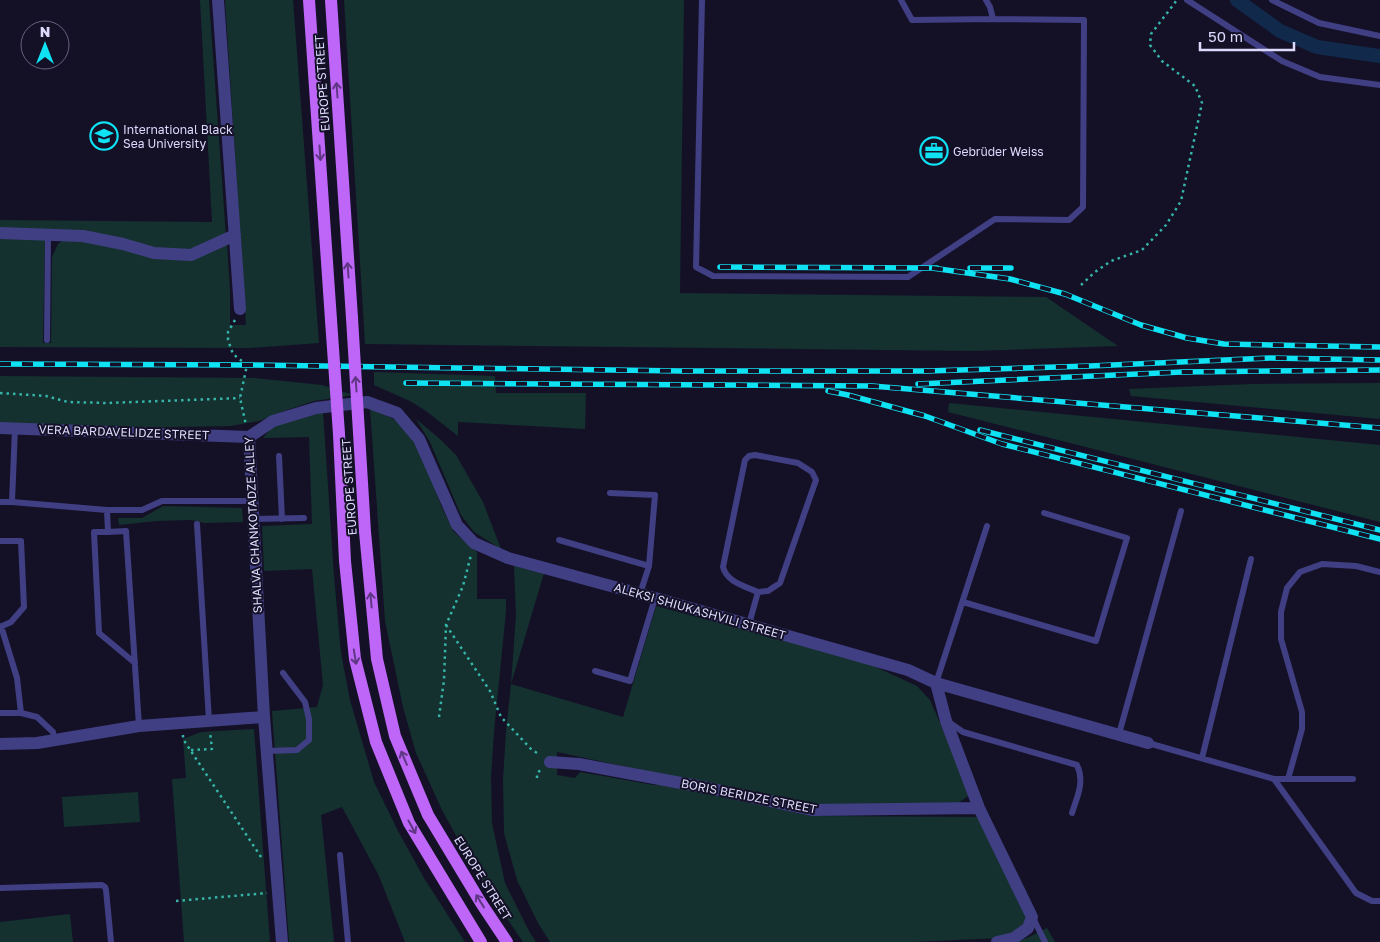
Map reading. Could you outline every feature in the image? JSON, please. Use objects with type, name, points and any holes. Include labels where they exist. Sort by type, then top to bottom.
[{"type":"main road","name":"EUROPE STREET","points":[[310,0],[339,434],[345,561],[355,659],[376,742],[409,823],[481,942]]},
{"type":"main road","name":"EUROPE STREET","points":[[331,0],[365,532],[377,659],[395,736],[428,816],[481,904],[507,942]]},
{"type":"street","points":[[218,0],[240,309]]},
{"type":"street","points":[[0,233],[83,236],[123,244],[154,253],[191,255],[235,235]]},
{"type":"street","name":"ALEKSI SHIUKASHVILI STREET","points":[[249,437],[273,421],[316,408],[367,402],[397,414],[419,439],[457,525],[474,543],[508,558],[749,624],[908,670],[936,683],[1148,743]]},
{"type":"street","name":"VERA BARDAVELIDZE STREET","points":[[0,428],[249,437]]},
{"type":"street","name":"SHALVA CHANKOTADZE ALLEY","points":[[249,437],[264,717],[282,942]]},
{"type":"street","points":[[936,683],[946,722],[979,808],[1032,917],[1028,928],[1014,938],[998,942]]},
{"type":"street","points":[[0,744],[54,740],[138,726],[264,717]]},
{"type":"street","name":"BORIS BERIDZE STREET","points":[[550,762],[579,764],[812,810],[979,808]]},
{"type":"lane","points":[[702,0],[696,267],[713,276],[908,277],[995,219],[1069,220],[1082,208],[1084,20],[912,20],[901,0]]},
{"type":"lane","points":[[986,0],[994,19]]},
{"type":"lane","points":[[1187,0],[1282,61],[1320,76],[1380,85]]},
{"type":"lane","points":[[1272,0],[1319,23],[1380,36]]},
{"type":"lane","points":[[47,340],[48,235]]},
{"type":"lane","points":[[12,502],[15,428]]},
{"type":"lane","points":[[755,455],[798,463],[812,472],[816,480],[780,583],[768,591],[758,592],[730,579],[725,574],[723,567],[745,460],[749,456],[755,455]]},
{"type":"lane","points":[[279,456],[282,519]]},
{"type":"lane","points":[[610,493],[655,495],[649,566],[640,594]]},
{"type":"lane","points":[[0,502],[107,510],[142,510],[162,501],[251,501]]},
{"type":"lane","points":[[107,510],[108,532]]},
{"type":"lane","points":[[1119,734],[1181,511]]},
{"type":"lane","points":[[963,602],[1096,641],[1127,538],[1044,513]]},
{"type":"lane","points":[[252,519],[304,518]]},
{"type":"lane","points":[[198,524],[209,722]]},
{"type":"lane","points":[[936,683],[987,526]]},
{"type":"lane","points":[[135,664],[99,633],[94,532],[126,531],[135,664],[138,726]]},
{"type":"lane","points":[[559,540],[649,566]]},
{"type":"lane","points":[[0,541],[20,541],[24,607],[11,622],[1,626],[17,678],[20,713]]},
{"type":"lane","points":[[1202,758],[1251,559]]},
{"type":"lane","points":[[1288,779],[1302,729],[1302,712],[1281,639],[1281,612],[1288,588],[1300,572],[1322,564],[1356,566],[1380,572]]},
{"type":"lane","points":[[749,624],[758,592]]},
{"type":"lane","points":[[595,671],[630,681],[655,598]]},
{"type":"lane","points":[[267,751],[296,750],[309,740],[309,719],[305,702],[283,673]]},
{"type":"lane","points":[[0,714],[20,713],[37,717],[53,732],[54,740]]},
{"type":"lane","points":[[946,722],[962,732],[1077,765],[1081,773],[1081,784],[1072,813]]},
{"type":"lane","points":[[1148,743],[1274,779],[1353,779]]},
{"type":"lane","points":[[1274,779],[1356,894],[1372,901],[1380,901]]},
{"type":"lane","points":[[340,855],[348,942]]},
{"type":"lane","points":[[0,888],[102,885],[106,890],[111,942]]},
{"type":"lane","points":[[1032,917],[1045,942]]},
{"type":"path","points":[[1081,285],[1111,261],[1142,250],[1166,225],[1181,201],[1202,103],[1195,86],[1162,61],[1150,45],[1151,34],[1177,0]]},
{"type":"path","name":"SHALVA CHANKOTADZE ALLEY","points":[[240,309],[228,332],[228,340],[233,354],[247,365],[240,398],[249,437]]},
{"type":"path","points":[[0,393],[46,396],[68,402],[108,403],[240,398]]},
{"type":"path","points":[[439,717],[444,680],[446,625],[463,586],[474,543]]},
{"type":"path","points":[[446,625],[490,691],[500,717],[531,749],[550,762],[537,773],[537,778]]},
{"type":"path","points":[[191,750],[212,749],[209,722]]},
{"type":"path","points":[[181,724],[183,739],[263,860]]},
{"type":"path","points":[[176,901],[270,893]]},
{"type":"green space","points":[[200,0],[209,0],[226,236],[184,251],[0,230],[0,220],[212,222]]},
{"type":"green space","points":[[225,0],[293,0],[319,343],[249,348],[0,347],[0,236],[45,238],[43,343],[51,343],[52,257],[58,244],[63,240],[84,240],[153,255],[227,244],[230,325],[246,325]]},
{"type":"green space","points":[[344,0],[684,0],[680,293],[1046,297],[1118,346],[971,351],[365,344]]},
{"type":"green space","points":[[374,372],[495,376],[496,393],[586,393],[585,429],[458,422],[458,436],[410,401],[374,385]]},
{"type":"green space","points":[[0,376],[253,378],[322,385],[353,395],[314,401],[259,421],[231,426],[118,428],[0,423]]},
{"type":"green space","points":[[1380,383],[1380,419],[1131,396],[1129,389],[1252,384]]},
{"type":"green space","points":[[949,403],[1380,445],[1380,522],[948,412]]},
{"type":"green space","points":[[370,408],[395,420],[418,445],[442,508],[454,532],[477,552],[477,599],[506,599],[491,777],[492,823],[505,883],[536,942],[523,942],[478,876],[442,810],[416,753],[403,707],[385,621]]},
{"type":"green space","points":[[323,412],[341,653],[350,700],[374,782],[424,878],[465,942],[405,942],[379,876],[342,807],[321,815],[334,942],[289,942],[272,711],[317,707],[323,685],[312,569],[264,571],[262,526],[312,524],[309,437],[263,438],[273,426]]},
{"type":"green space","points":[[416,419],[456,455],[483,502],[501,549],[474,532],[461,515],[430,442]]},
{"type":"green space","points":[[163,506],[242,508],[243,522],[205,523],[191,520],[119,525],[118,518],[142,518]]},
{"type":"green space","points":[[514,566],[544,573],[511,684],[516,615]]},
{"type":"green space","points":[[656,606],[865,662],[917,686],[930,700],[967,784],[970,795],[955,805],[815,807],[557,752],[557,775],[575,778],[580,772],[654,785],[664,785],[812,816],[978,817],[1026,917],[1024,923],[1018,929],[1001,938],[913,942],[550,942],[538,923],[517,880],[504,833],[503,780],[511,684],[623,717]]},
{"type":"green space","points":[[254,729],[270,942],[184,942],[172,779],[186,778],[183,739],[201,732]]},
{"type":"green space","points":[[138,792],[140,822],[64,827],[62,797]]},
{"type":"green space","points":[[70,914],[73,942],[0,942],[0,922]]},
{"type":"green space","points":[[1047,928],[1055,942],[1014,942],[1027,938]]},
{"type":"waterway","points":[[1237,0],[1280,31],[1317,47],[1380,56]]},
{"type":"railway","points":[[720,267],[937,268]]},
{"type":"railway","points":[[932,268],[1010,279],[1065,294],[1141,325],[1187,338],[1224,344],[1380,347]]},
{"type":"railway","points":[[970,268],[1011,268]]},
{"type":"railway","points":[[0,364],[247,365],[682,371],[927,371],[1270,358],[1380,360]]},
{"type":"railway","points":[[918,384],[1182,372],[1380,370]]},
{"type":"railway","points":[[406,383],[872,386],[1380,428]]},
{"type":"railway","points":[[828,391],[925,416],[1002,444],[1380,539]]},
{"type":"railway","points":[[980,430],[1380,530]]},
{"type":"place","name":"International Black Sea University","points":[[104,136]]},
{"type":"place","name":"Gebrüder Weiss","points":[[934,151]]}]
